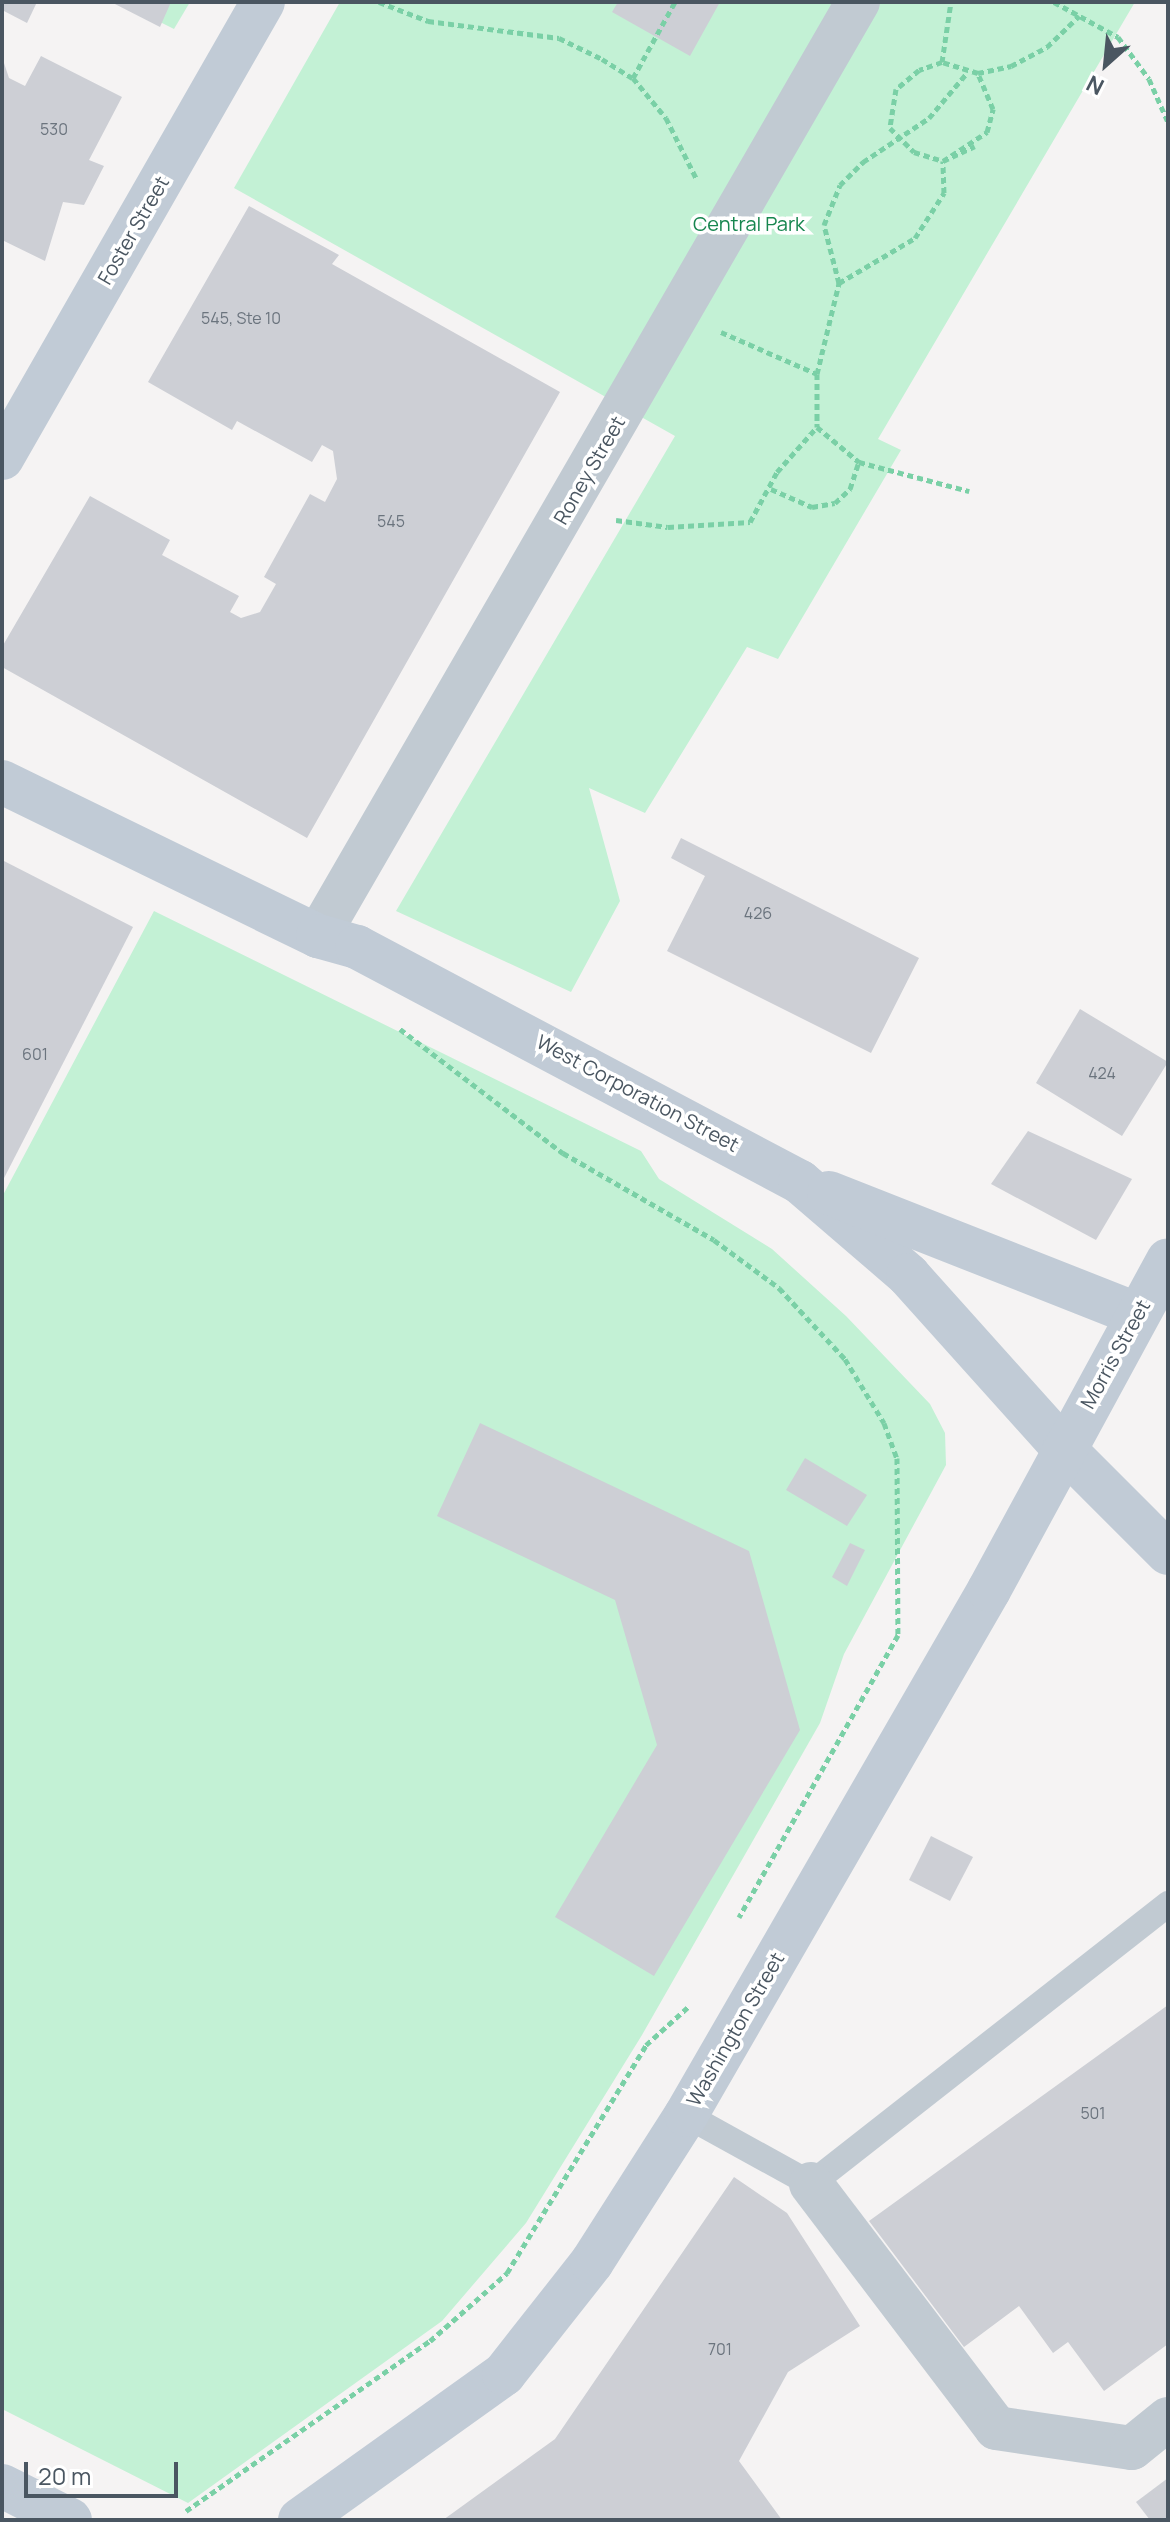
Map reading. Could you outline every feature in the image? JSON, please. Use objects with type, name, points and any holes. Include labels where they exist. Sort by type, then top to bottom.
[{"type":"street","name":"Foster Street","points":[[2,458],[263,2]]},
{"type":"street","name":"Roney Street","points":[[318,936],[683,310],[858,2]]},
{"type":"street","name":"West Corporation Street","points":[[2,782],[318,936],[372,955],[800,1182],[908,1275],[1064,1449],[1168,1553]]},
{"type":"street","points":[[800,1182],[1136,1314]]},
{"type":"street","name":"Morris Street","points":[[1064,1449],[1168,1260]]},
{"type":"street","name":"Washington Street","points":[[300,2520],[504,2374],[592,2262],[686,2115],[989,1590],[1064,1449]]},
{"type":"street","points":[[811,2184],[996,2428],[1132,2448],[1168,2419]]},
{"type":"street","points":[[2,2486],[70,2520]]},
{"type":"lane","points":[[686,2115],[811,2184],[1168,1904]]},
{"type":"path","points":[[379,2],[428,21],[559,38],[633,78],[666,118],[724,235]]},
{"type":"path","points":[[633,78],[675,2]]},
{"type":"path","points":[[942,62],[951,2]]},
{"type":"path","points":[[1054,2],[1118,37],[1149,79],[1168,122]]},
{"type":"path","points":[[975,146],[943,161],[914,152],[890,128],[896,89],[919,70],[942,62],[966,74],[1011,66],[1047,47],[1079,16]]},
{"type":"path","points":[[943,161],[987,132],[993,109],[978,73]]},
{"type":"path","points":[[574,495],[622,523],[668,527],[750,522],[771,489],[777,472],[817,427],[817,374],[839,283],[824,225],[840,185],[899,137],[929,118],[966,74]]},
{"type":"path","points":[[839,283],[915,238],[944,193],[943,161]]},
{"type":"path","points":[[683,310],[817,374]]},
{"type":"path","points":[[817,427],[859,462],[969,491]]},
{"type":"path","points":[[771,489],[812,507],[835,503],[850,489],[859,462]]},
{"type":"path","points":[[387,1021],[563,1153],[714,1240],[779,1288],[845,1359],[884,1423],[897,1458],[898,1635],[735,1924]]},
{"type":"path","points":[[186,2511],[430,2341],[507,2273],[646,2045],[689,2007],[697,1993]]},
{"type":"green space","points":[[120,2],[190,2],[174,29]]},
{"type":"green space","name":"Central Park","points":[[340,2],[1135,2],[878,439],[901,450],[778,659],[747,647],[645,813],[589,788],[620,901],[571,992],[396,911],[675,436],[234,188]]},
{"type":"green space","points":[[154,911],[641,1151],[659,1179],[772,1249],[846,1316],[930,1404],[945,1433],[946,1465],[844,1654],[820,1723],[642,2035],[526,2223],[442,2321],[188,2503],[2,2409],[2,1197]]},
{"type":"building","points":[[2,2],[37,2],[27,23],[2,10]]},
{"type":"building","points":[[111,2],[171,2],[160,27]]},
{"type":"building","points":[[618,2],[720,2],[690,56],[612,12]]},
{"type":"building","points":[[41,56],[122,97],[89,160],[104,166],[84,205],[63,202],[45,261],[2,240],[2,57],[9,78],[25,86]]},
{"type":"building","points":[[249,206],[339,255],[332,264],[560,392],[307,838],[2,667],[2,647],[90,496],[170,540],[162,555],[239,596],[230,612],[241,618],[260,612],[276,584],[264,577],[310,494],[325,502],[337,479],[333,451],[322,445],[312,462],[237,421],[232,430],[148,382]]},
{"type":"building","points":[[681,838],[919,958],[871,1053],[667,951],[705,876],[671,858]]},
{"type":"building","points":[[2,860],[133,927],[2,1182]]},
{"type":"building","points":[[1080,1009],[1168,1062],[1122,1136],[1036,1083]]},
{"type":"building","points":[[1028,1131],[1132,1179],[1096,1240],[991,1184]]},
{"type":"building","points":[[480,1423],[749,1551],[800,1730],[654,1976],[555,1917],[657,1745],[615,1600],[437,1516]]},
{"type":"building","points":[[805,1458],[867,1495],[847,1526],[786,1490]]},
{"type":"building","points":[[850,1543],[865,1550],[847,1586],[832,1577]]},
{"type":"building","points":[[931,1836],[973,1857],[950,1901],[909,1880]]},
{"type":"building","points":[[1168,2005],[1168,2344],[1104,2391],[1068,2342],[1053,2353],[1019,2306],[964,2347],[869,2221]]},
{"type":"building","points":[[734,2177],[787,2213],[860,2326],[788,2372],[739,2461],[782,2520],[443,2520],[555,2439]]},
{"type":"building","points":[[1168,2478],[1168,2520],[1150,2520],[1136,2502]]}]
